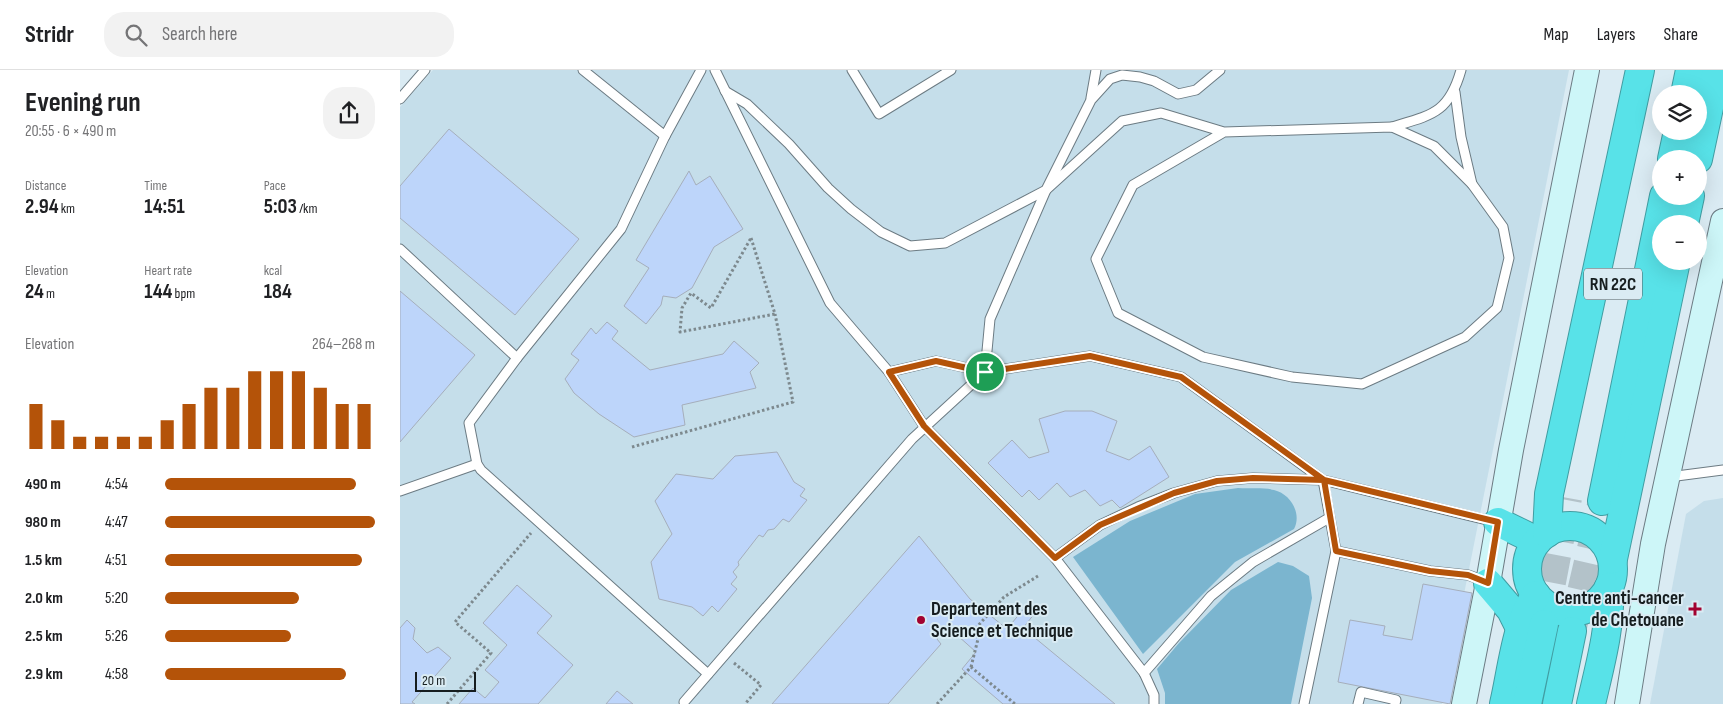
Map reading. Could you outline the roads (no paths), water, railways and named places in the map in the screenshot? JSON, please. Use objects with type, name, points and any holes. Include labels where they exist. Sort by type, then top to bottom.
[{"type":"highway","points":[[1542,538],[1549,494],[1640,70]]},
{"type":"highway","name":"RN 22C","points":[[1568,498],[1659,70]]},
{"type":"highway","points":[[1688,85],[1690,70]]},
{"type":"highway","points":[[1700,150],[1717,70]]},
{"type":"highway","name":"RN 22C","points":[[1602,501],[1662,205]]},
{"type":"highway","points":[[1612,559],[1601,539],[1592,531],[1570,526],[1558,528],[1542,538],[1532,551],[1528,572],[1535,593],[1545,603],[1556,609],[1568,612],[1592,606],[1602,598],[1609,587],[1612,578],[1612,559],[1674,270]]},
{"type":"highway","points":[[1498,522],[1542,538]]},
{"type":"highway","points":[[1488,583],[1514,594],[1535,593]]},
{"type":"highway","points":[[1488,583],[1511,610],[1532,627]]},
{"type":"highway","points":[[1591,704],[1607,631],[1610,608],[1609,587]]},
{"type":"highway","points":[[1527,704],[1532,627],[1526,612],[1535,593]]},
{"type":"highway","points":[[1504,704],[1532,627]]},
{"type":"highway","points":[[1557,704],[1572,631]]},
{"type":"main road","points":[[1464,704],[1587,70]]},
{"type":"main road","points":[[1542,538],[1539,509],[1546,458],[1628,70]]},
{"type":"main road","points":[[1627,704],[1653,544],[1666,478],[1723,221]]},
{"type":"lane","points":[[400,99],[425,70]]},
{"type":"lane","points":[[583,70],[665,136]]},
{"type":"lane","points":[[702,70],[665,136],[621,229],[517,358],[469,422],[477,464],[708,674]]},
{"type":"lane","points":[[715,70],[830,303],[889,372],[924,426],[1055,558],[1144,673],[1154,695],[1154,704]]},
{"type":"lane","points":[[852,70],[879,114],[951,70]]},
{"type":"lane","points":[[1091,100],[1096,70]]},
{"type":"lane","points":[[684,702],[726,656],[924,426],[985,372],[990,319],[1046,190],[1091,100],[1110,79],[1122,76],[1154,81],[1178,94],[1196,90],[1220,70]]},
{"type":"lane","points":[[1461,70],[1455,92],[1460,138],[1472,184]]},
{"type":"lane","points":[[725,91],[747,104],[789,144],[828,188],[851,209],[881,232],[910,246],[945,243],[1046,190],[1122,121],[1161,113],[1224,132],[1392,127],[1427,117],[1441,107],[1455,92]]},
{"type":"lane","points":[[1224,132],[1133,185],[1096,259],[1118,313],[1203,357],[1292,378],[1362,384],[1465,337],[1497,308],[1509,258],[1503,227],[1472,184],[1434,146],[1392,127]]},
{"type":"lane","points":[[400,249],[517,358]]},
{"type":"lane","points":[[889,372],[936,361],[985,372],[1090,356],[1181,377],[1324,480],[1336,551],[1304,704]]},
{"type":"lane","points":[[400,491],[477,464]]},
{"type":"lane","points":[[1666,478],[1723,470]]},
{"type":"lane","points":[[1055,558],[1100,525],[1174,493],[1226,480],[1253,478],[1324,480],[1498,522]]},
{"type":"lane","points":[[1144,673],[1212,596],[1253,562],[1329,518]]},
{"type":"lane","points":[[1336,551],[1430,571],[1468,575],[1488,583]]},
{"type":"lane","points":[[1358,704],[1361,692],[1396,700],[1395,704]]},
{"type":"tunnel","points":[[1544,624],[1568,498]]},
{"type":"tunnel","points":[[1572,631],[1602,501]]},
{"type":"place","name":"Centre anti-cancer de Chetouane","points":[[1695,609]]},
{"type":"place","name":"Departement des Science et Technique","points":[[921,620]]}]
